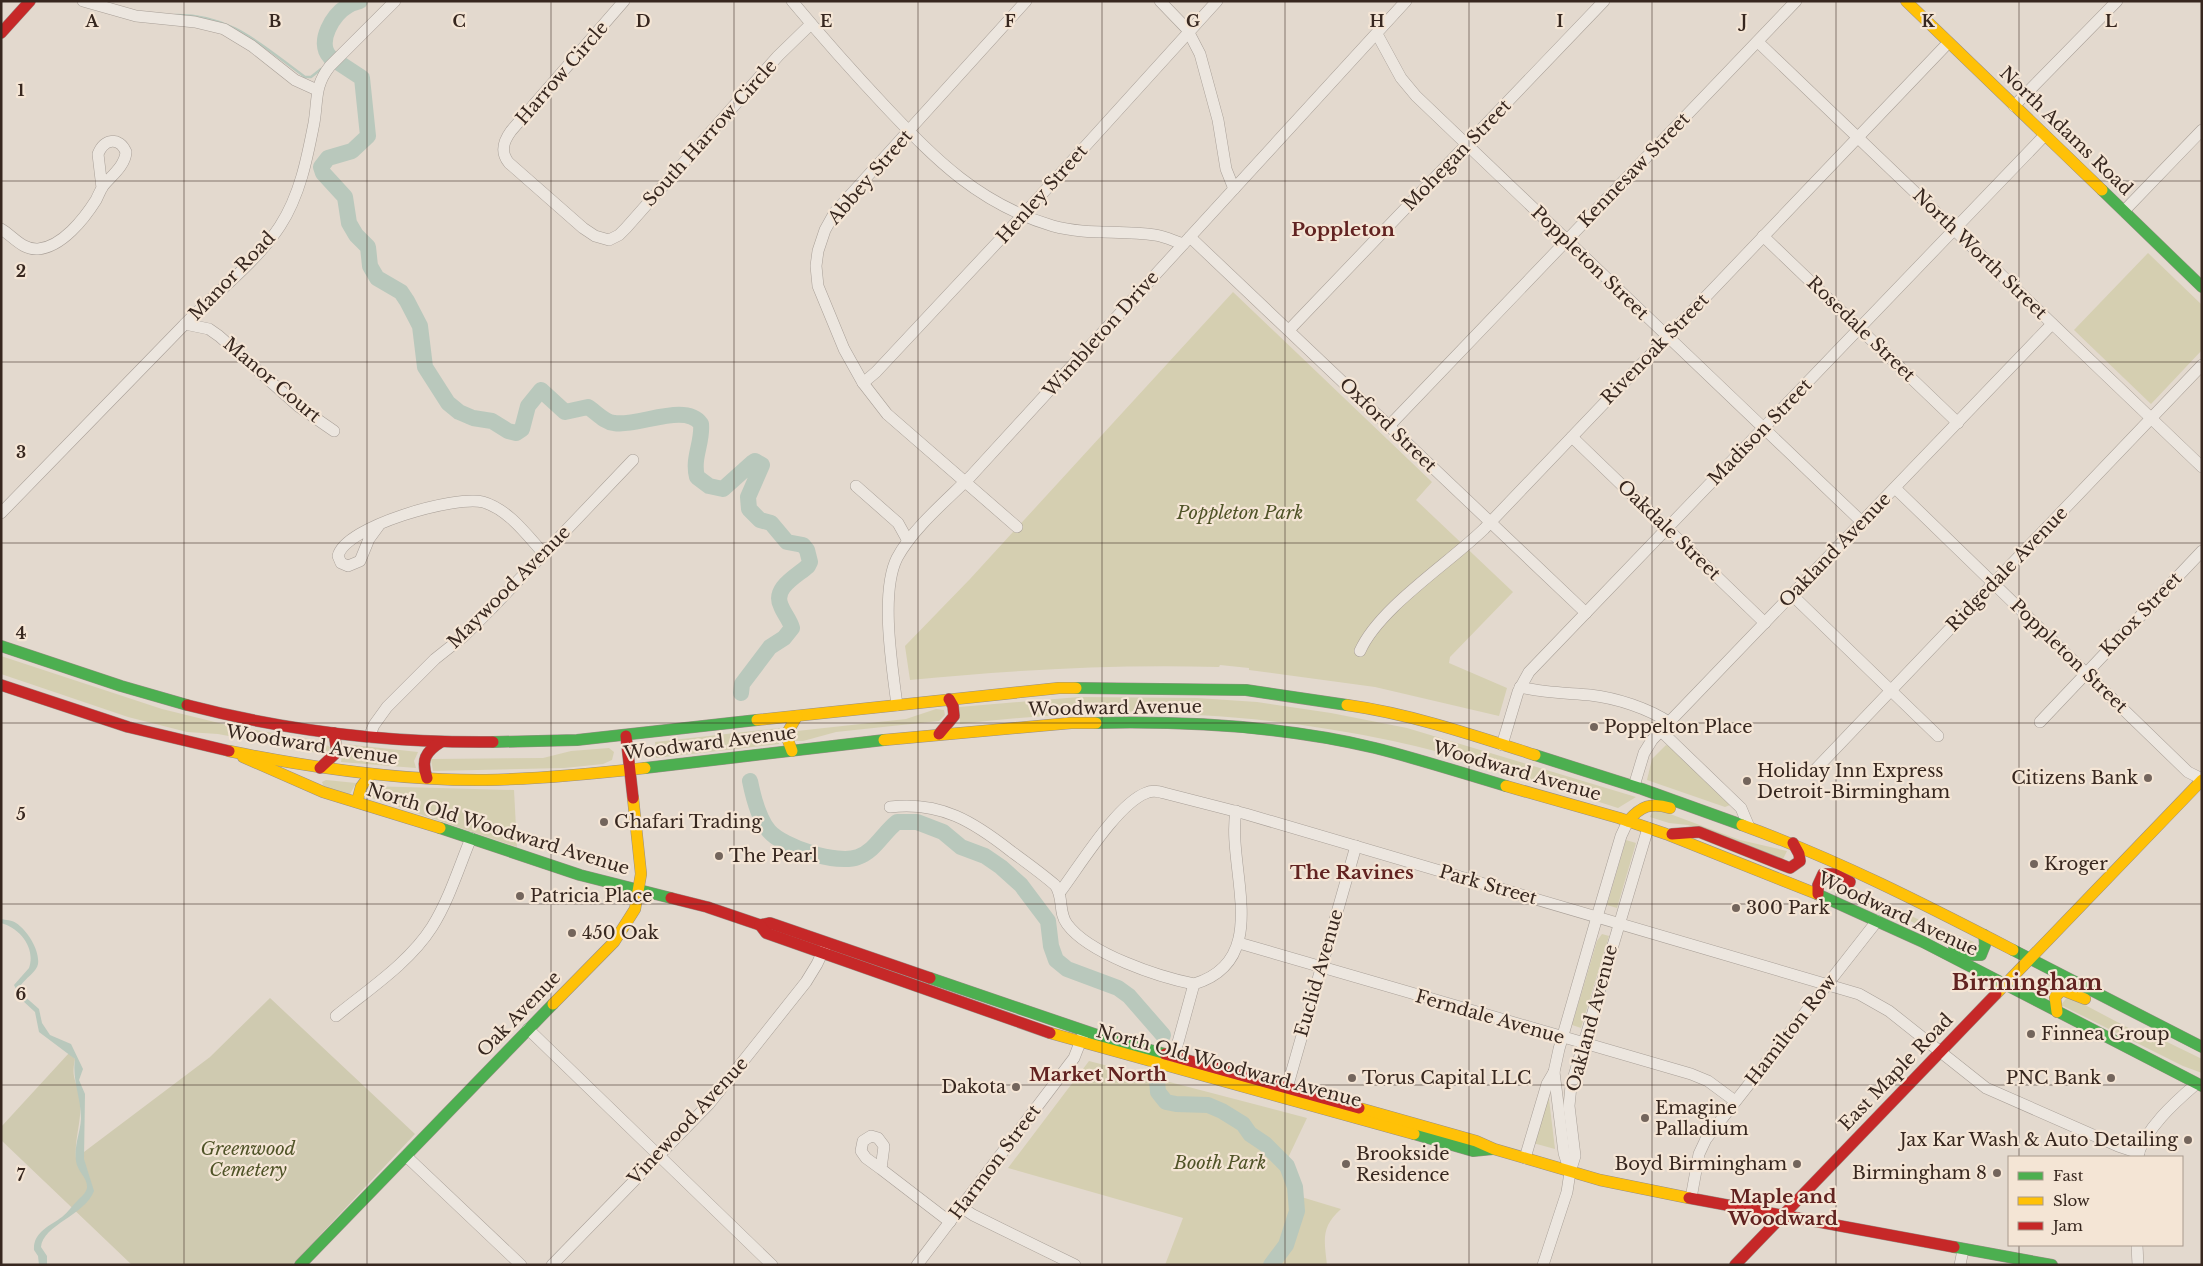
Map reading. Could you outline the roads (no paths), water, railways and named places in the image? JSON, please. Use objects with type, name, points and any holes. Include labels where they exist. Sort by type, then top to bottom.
[{"type":"main road","points":[[1,33],[30,1]]},
{"type":"main road","name":"North Adams Road","points":[[1906,1],[2202,287]]},
{"type":"main road","name":"Woodward Avenue","points":[[1,646],[110,684],[192,707],[259,722],[369,737],[441,742],[522,743],[626,736],[897,704],[1059,688],[1246,690],[1375,709],[1441,725],[1634,786],[1749,826],[1793,843],[1894,889],[2030,959]]},
{"type":"main road","name":"Woodward Avenue","points":[[1,685],[128,727],[230,751],[320,768],[427,778],[520,779],[630,770],[939,734],[1071,723],[1141,722],[1217,725],[1293,733],[1374,748],[1628,821],[1666,834],[1818,894],[1922,942],[2199,1085]]},
{"type":"main road","points":[[939,734],[954,716],[949,699]]},
{"type":"main road","points":[[792,751],[786,735],[789,726],[797,716]]},
{"type":"main road","points":[[320,768],[337,752],[334,733]]},
{"type":"main road","name":"Oak Avenue","points":[[304,1260],[619,936],[634,914],[641,874],[626,736]]},
{"type":"main road","points":[[427,778],[423,758],[431,748],[441,742]]},
{"type":"main road","name":"North Old Woodward Avenue","points":[[230,751],[306,786],[374,806],[580,875],[707,907],[760,925],[766,933],[964,988],[1083,1037]]},
{"type":"main road","points":[[357,802],[361,788],[371,774]]},
{"type":"main road","name":"East Maple Road","points":[[1736,1265],[2202,780]]},
{"type":"main road","points":[[1628,821],[1644,805],[1657,803],[1739,835],[1762,832]]},
{"type":"main road","points":[[1666,834],[1699,832],[1790,868],[1796,867],[1801,860],[1801,854],[1793,843]]},
{"type":"main road","points":[[1818,894],[1820,877],[1828,873],[1911,910],[1919,910],[1926,906]]},
{"type":"main road","points":[[1873,919],[1885,914],[1898,917],[1972,956],[1983,951],[1986,944],[1984,935]]},
{"type":"main road","name":"North Old Woodward Avenue","points":[[824,948],[958,1000],[1285,1094],[1476,1141],[1494,1149],[1570,1172],[1617,1184],[1963,1250],[2052,1265]]},
{"type":"main road","points":[[2030,959],[2202,1048]]},
{"type":"main road","points":[[2057,1012],[2055,996],[2062,990],[2071,992],[2135,1026],[2163,1028]]},
{"type":"street","points":[[83,1],[136,16],[195,22],[224,29],[252,46],[288,75],[317,90]]},
{"type":"street","name":"Manor Road","points":[[1,513],[185,324],[264,248],[288,214],[297,192],[314,120],[317,90],[322,77],[330,66],[395,1]]},
{"type":"street","name":"Harrow Circle","points":[[609,240],[594,236],[583,228],[505,158],[503,146],[510,131],[624,1]]},
{"type":"street","name":"Oxford Street","points":[[792,1],[810,24],[909,131],[959,177],[992,200],[1022,216],[1055,226],[1152,234],[1187,240],[1289,330],[1586,613]]},
{"type":"street","name":"Abbey Street","points":[[1017,527],[887,414],[863,383],[844,349],[818,286],[816,266],[824,230],[836,212],[1026,1]]},
{"type":"street","points":[[1160,1],[1189,33],[1200,54],[1218,120],[1226,169],[1234,189]]},
{"type":"street","name":"Henley Street","points":[[863,383],[900,347],[1022,216],[1217,1]]},
{"type":"street","name":"Wimbleton Drive","points":[[897,704],[888,589],[893,566],[908,541],[965,482],[1376,34],[1394,7],[1406,1]]},
{"type":"street","name":"Mohegan Street","points":[[1289,330],[1604,1]]},
{"type":"street","name":"Kennesaw Street","points":[[1389,426],[1796,1]]},
{"type":"street","points":[[2014,106],[2117,1]]},
{"type":"street","name":"South Harrow Circle","points":[[609,240],[619,235],[626,228],[778,56],[810,24]]},
{"type":"street","name":"Poppleton Street","points":[[1376,34],[1407,86],[1466,145],[1862,522]]},
{"type":"street","name":"North Worth Street","points":[[1758,42],[2202,467]]},
{"type":"street","name":"Rivenoak Street","points":[[1360,651],[1366,637],[1402,600],[1465,547],[1490,522],[1948,43]]},
{"type":"street","points":[[2124,211],[2202,130]]},
{"type":"street","name":"Madison Street","points":[[1502,745],[1520,687],[1529,672],[2045,135]]},
{"type":"street","points":[[1,229],[28,248],[38,249],[47,247],[57,242],[72,229],[96,200],[102,188]]},
{"type":"street","name":"Rosedale Street","points":[[1763,236],[1958,423]]},
{"type":"street","name":"Manor Court","points":[[205,304],[205,316],[209,329]]},
{"type":"street","name":"Manor Court","points":[[185,324],[209,329],[255,366],[298,406],[334,431]]},
{"type":"street","name":"Oakland Avenue","points":[[1634,786],[1644,753],[1650,743],[2052,324]]},
{"type":"street","name":"Ridgedale Avenue","points":[[1813,772],[2202,365]]},
{"type":"street","name":"Oakdale Street","points":[[1572,437],[1766,623]]},
{"type":"street","name":"Maywood Avenue","points":[[369,737],[380,716],[392,702],[435,658],[464,636],[633,460]]},
{"type":"street","points":[[856,486],[898,523],[908,541]]},
{"type":"street","name":"Poppleton Street","points":[[1895,488],[2188,772],[2202,780]]},
{"type":"street","points":[[380,524],[399,516],[448,503],[482,502],[504,513],[544,554]]},
{"type":"street","name":"Knox Street","points":[[2040,722],[2202,551]]},
{"type":"street","points":[[1792,595],[1938,736]]},
{"type":"street","points":[[1520,687],[1557,694],[1606,698],[1661,717],[1670,723]]},
{"type":"street","points":[[1661,731],[1741,808],[1749,826]]},
{"type":"street","name":"Park Street","points":[[1060,892],[1102,834],[1130,804],[1144,794],[1157,791],[1236,811],[1859,994],[1879,1004],[1966,1074],[1996,1094],[2138,1155]]},
{"type":"street","points":[[890,807],[912,805],[929,807],[948,812],[984,830],[1046,878],[1060,892],[1065,922],[1080,936],[1127,964],[1194,984],[1203,982],[1220,971],[1233,957],[1240,943],[1240,899],[1234,825],[1236,811]]},
{"type":"street","name":"Oakland Avenue","points":[[1525,1158],[1547,1084],[1554,1072],[1562,1038],[1628,821]]},
{"type":"street","name":"Oakland Avenue","points":[[1570,1172],[1574,1156],[1569,1106],[1571,1086],[1618,923],[1648,828]]},
{"type":"street","points":[[336,1016],[396,966],[424,938],[439,914],[471,838]]},
{"type":"street","name":"Euclid Avenue","points":[[1285,1094],[1356,846]]},
{"type":"street","name":"Hamilton Row","points":[[1691,1198],[1702,1145],[1828,985],[1873,919]]},
{"type":"street","name":"Ferndale Avenue","points":[[1240,943],[1702,1078],[1735,1101]]},
{"type":"street","name":"Vinewood Avenue","points":[[552,1265],[726,1085],[806,982],[824,948]]},
{"type":"street","points":[[1173,1063],[1194,984]]},
{"type":"street","points":[[958,1000],[964,988]]},
{"type":"street","points":[[528,1029],[772,1265]]},
{"type":"street","name":"Harmon Street","points":[[918,1265],[1074,1058],[1083,1037]]},
{"type":"street","name":"Oakland Avenue","points":[[1554,1072],[1564,1153],[1570,1172]]},
{"type":"street","points":[[2138,1155],[2144,1141],[2165,1113],[2199,1085]]},
{"type":"street","points":[[406,1156],[521,1265]]},
{"type":"street","points":[[880,1169],[950,1222]]},
{"type":"street","points":[[1543,1265],[1567,1192],[1570,1172]]},
{"type":"street","points":[[961,1208],[1075,1265]]},
{"type":"street","points":[[2137,1246],[2138,1265]]},
{"type":"street","points":[[1960,1265],[1963,1250]]},
{"type":"street","points":[[304,1260],[317,1265]]},
{"type":"waterway","points":[[360,1],[343,9],[332,21],[325,44],[326,51],[330,57],[362,78],[368,136],[352,151],[328,158],[321,167],[323,173],[345,197],[349,223],[356,235],[368,247],[370,266],[377,278],[401,292],[407,301],[420,326],[425,367],[448,403],[459,412],[473,418],[492,421],[508,431],[516,433],[522,429],[528,406],[541,390],[565,412],[588,407],[603,419],[614,423],[636,422],[673,415],[684,415],[694,418],[701,424],[696,470],[697,477],[709,486],[723,489],[755,461],[762,465],[748,497],[749,509],[760,520],[771,523],[787,542],[803,545],[807,550],[810,562],[808,566],[787,583],[780,594],[781,606],[792,628],[784,638],[770,647],[742,684],[741,693]]},
{"type":"waterway","points":[[175,15],[195,16],[230,26],[260,43],[305,77],[311,77],[321,69]]},
{"type":"waterway","points":[[750,781],[754,800],[769,831],[786,843],[811,853],[837,859],[858,857],[869,851],[897,822],[917,822],[943,832],[961,847],[985,856],[1021,885],[1048,921],[1051,946],[1056,960],[1067,969],[1118,988],[1129,996],[1163,1035]]},
{"type":"waterway","points":[[1157,1081],[1158,1092],[1166,1102],[1208,1105],[1222,1111],[1243,1124],[1250,1134],[1265,1144],[1287,1166],[1295,1187],[1297,1211],[1286,1245],[1271,1265]]},
{"type":"place","name":"Poppelton Place","points":[[1594,727]]},
{"type":"place","name":"Citizens Bank","points":[[2148,778]]},
{"type":"place","name":"Holiday Inn Express Detroit-Birmingham","points":[[1747,781]]},
{"type":"place","name":"Ghafari Trading","points":[[604,822]]},
{"type":"place","name":"The Pearl","points":[[719,856]]},
{"type":"place","name":"Kroger","points":[[2034,864]]},
{"type":"place","name":"Patricia Place","points":[[520,896]]},
{"type":"place","name":"300 Park","points":[[1736,908]]},
{"type":"place","name":"450 Oak","points":[[572,933]]},
{"type":"place","name":"Finnea Group","points":[[2031,1034]]},
{"type":"place","name":"Torus Capital LLC","points":[[1352,1078]]},
{"type":"place","name":"PNC Bank","points":[[2111,1078]]},
{"type":"place","name":"Dakota","points":[[1016,1087]]},
{"type":"place","name":"Emagine Palladium","points":[[1645,1118]]},
{"type":"place","name":"Jax Kar Wash & Auto Detailing","points":[[2188,1140]]},
{"type":"place","name":"Brookside Residence","points":[[1346,1164]]},
{"type":"place","name":"Boyd Birmingham","points":[[1797,1164]]},
{"type":"place","name":"Birmingham 8","points":[[1997,1173]]},
{"type":"district","name":"Poppleton","points":[[1343,229]]},
{"type":"district","name":"The Ravines","points":[[1352,872]]},
{"type":"district","name":"Birmingham","points":[[2027,982]]},
{"type":"district","name":"Market North","points":[[1098,1074]]},
{"type":"district","name":"Maple and Woodward","points":[[1783,1207]]},
{"type":"park label","name":"Poppleton Park","points":[[1240,513]]},
{"type":"park label","name":"Greenwood Cemetery","points":[[248,1159]]},
{"type":"park label","name":"Booth Park","points":[[1220,1163]]}]
